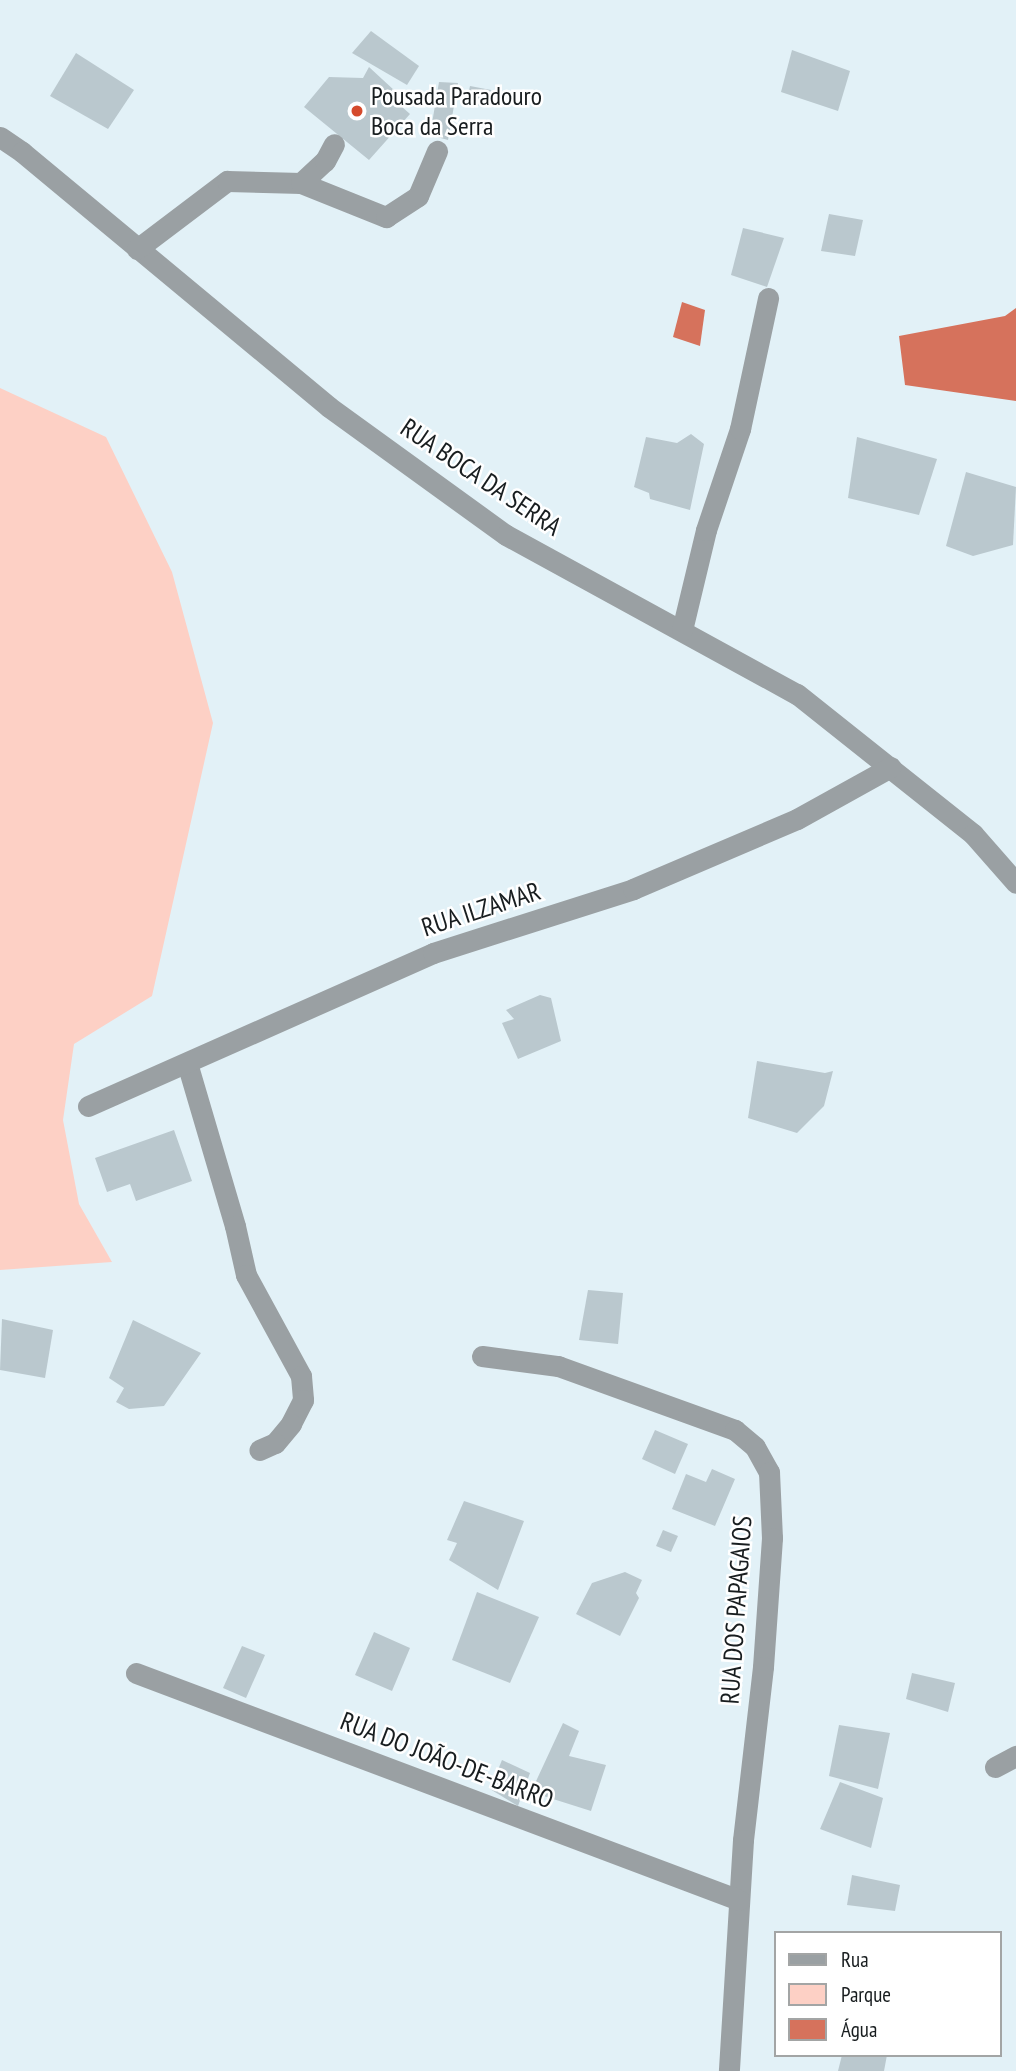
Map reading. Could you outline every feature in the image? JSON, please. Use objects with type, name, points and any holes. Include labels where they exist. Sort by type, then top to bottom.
[{"type":"street","name":"RUA BOCA DA SERRA","points":[[0,138],[22,152],[329,407],[506,535],[797,694],[974,834],[1016,883]]},
{"type":"street","points":[[301,183],[325,161],[334,144]]},
{"type":"street","points":[[137,249],[228,181],[301,183],[386,217],[418,196],[437,151]]},
{"type":"street","points":[[682,629],[706,530],[740,429],[768,298]]},
{"type":"street","name":"RUA ILZAMAR","points":[[88,1107],[433,953],[633,889],[797,819],[891,766]]},
{"type":"street","points":[[187,1063],[235,1226],[246,1275],[301,1376],[303,1400],[291,1424],[275,1444],[258,1451]]},
{"type":"street","name":"RUA DOS PAPAGAIOS","points":[[482,1356],[558,1366],[735,1430],[755,1447],[769,1472],[770,1564],[739,1900],[729,2071]]},
{"type":"street","name":"RUA DO JOÃO-DE-BARRO","points":[[136,1673],[739,1900]]},
{"type":"street","points":[[995,1767],[1016,1756]]},
{"type":"green space","points":[[0,388],[106,437],[172,572],[213,723],[152,996],[74,1044],[63,1120],[79,1204],[112,1262],[0,1270]]},
{"type":"water","points":[[682,302],[705,310],[700,346],[673,337]]},
{"type":"water","points":[[1016,308],[1016,401],[905,385],[899,336],[1005,316]]},
{"type":"building","points":[[371,31],[419,66],[407,85],[352,53]]},
{"type":"building","points":[[792,50],[850,71],[838,111],[781,92]]},
{"type":"building","points":[[76,53],[134,90],[108,129],[50,96]]},
{"type":"building","name":"Pousada Paradouro Boca da Serra","points":[[369,67],[395,91],[401,106],[410,114],[369,160],[304,107],[329,77],[363,78]]},
{"type":"building","points":[[439,82],[458,83],[448,140],[430,135]]},
{"type":"building","points":[[470,86],[491,90],[484,106],[466,104]]},
{"type":"building","points":[[829,214],[863,220],[855,256],[821,251]]},
{"type":"building","points":[[743,228],[784,238],[767,287],[731,275]]},
{"type":"building","points":[[691,434],[704,444],[690,510],[650,499],[649,493],[634,487],[646,437],[677,443]]},
{"type":"building","points":[[857,437],[937,459],[919,515],[848,498]]},
{"type":"building","points":[[966,472],[1016,487],[1013,545],[973,556],[946,546]]},
{"type":"building","points":[[540,995],[551,998],[561,1041],[518,1059],[502,1023],[514,1019],[506,1010]]},
{"type":"building","points":[[757,1061],[825,1073],[833,1071],[824,1106],[797,1133],[748,1118]]},
{"type":"building","points":[[174,1130],[192,1181],[136,1201],[130,1184],[107,1192],[95,1158]]},
{"type":"building","points":[[588,1290],[623,1293],[618,1344],[579,1340]]},
{"type":"building","points":[[2,1319],[53,1330],[45,1378],[0,1370]]},
{"type":"building","points":[[133,1320],[201,1353],[164,1406],[129,1409],[116,1402],[124,1388],[109,1378]]},
{"type":"building","points":[[655,1430],[688,1444],[675,1474],[642,1459]]},
{"type":"building","points":[[712,1469],[735,1479],[715,1526],[672,1509],[686,1474],[706,1482]]},
{"type":"building","points":[[464,1501],[524,1521],[498,1590],[449,1560],[457,1543],[447,1540]]},
{"type":"building","points":[[663,1530],[678,1536],[671,1552],[656,1546]]},
{"type":"building","points":[[625,1572],[642,1580],[636,1593],[639,1598],[620,1636],[576,1614],[592,1583]]},
{"type":"building","points":[[477,1592],[539,1617],[510,1683],[452,1660]]},
{"type":"building","points":[[374,1632],[410,1648],[392,1691],[355,1675]]},
{"type":"building","points":[[242,1646],[265,1655],[246,1698],[223,1688]]},
{"type":"building","points":[[912,1673],[955,1683],[948,1712],[906,1699]]},
{"type":"building","points":[[563,1723],[579,1731],[569,1756],[606,1765],[591,1811],[531,1792]]},
{"type":"building","points":[[839,1725],[890,1733],[878,1789],[829,1776]]},
{"type":"building","points":[[502,1760],[530,1773],[518,1806],[490,1789]]},
{"type":"building","points":[[840,1782],[883,1798],[871,1848],[820,1829]]},
{"type":"building","points":[[852,1875],[900,1885],[895,1911],[847,1905]]},
{"type":"building","points":[[842,2057],[887,2057],[884,2071],[838,2071]]},
{"type":"place","name":"Pousada Paradouro Boca da Serra","points":[[357,111]]}]
